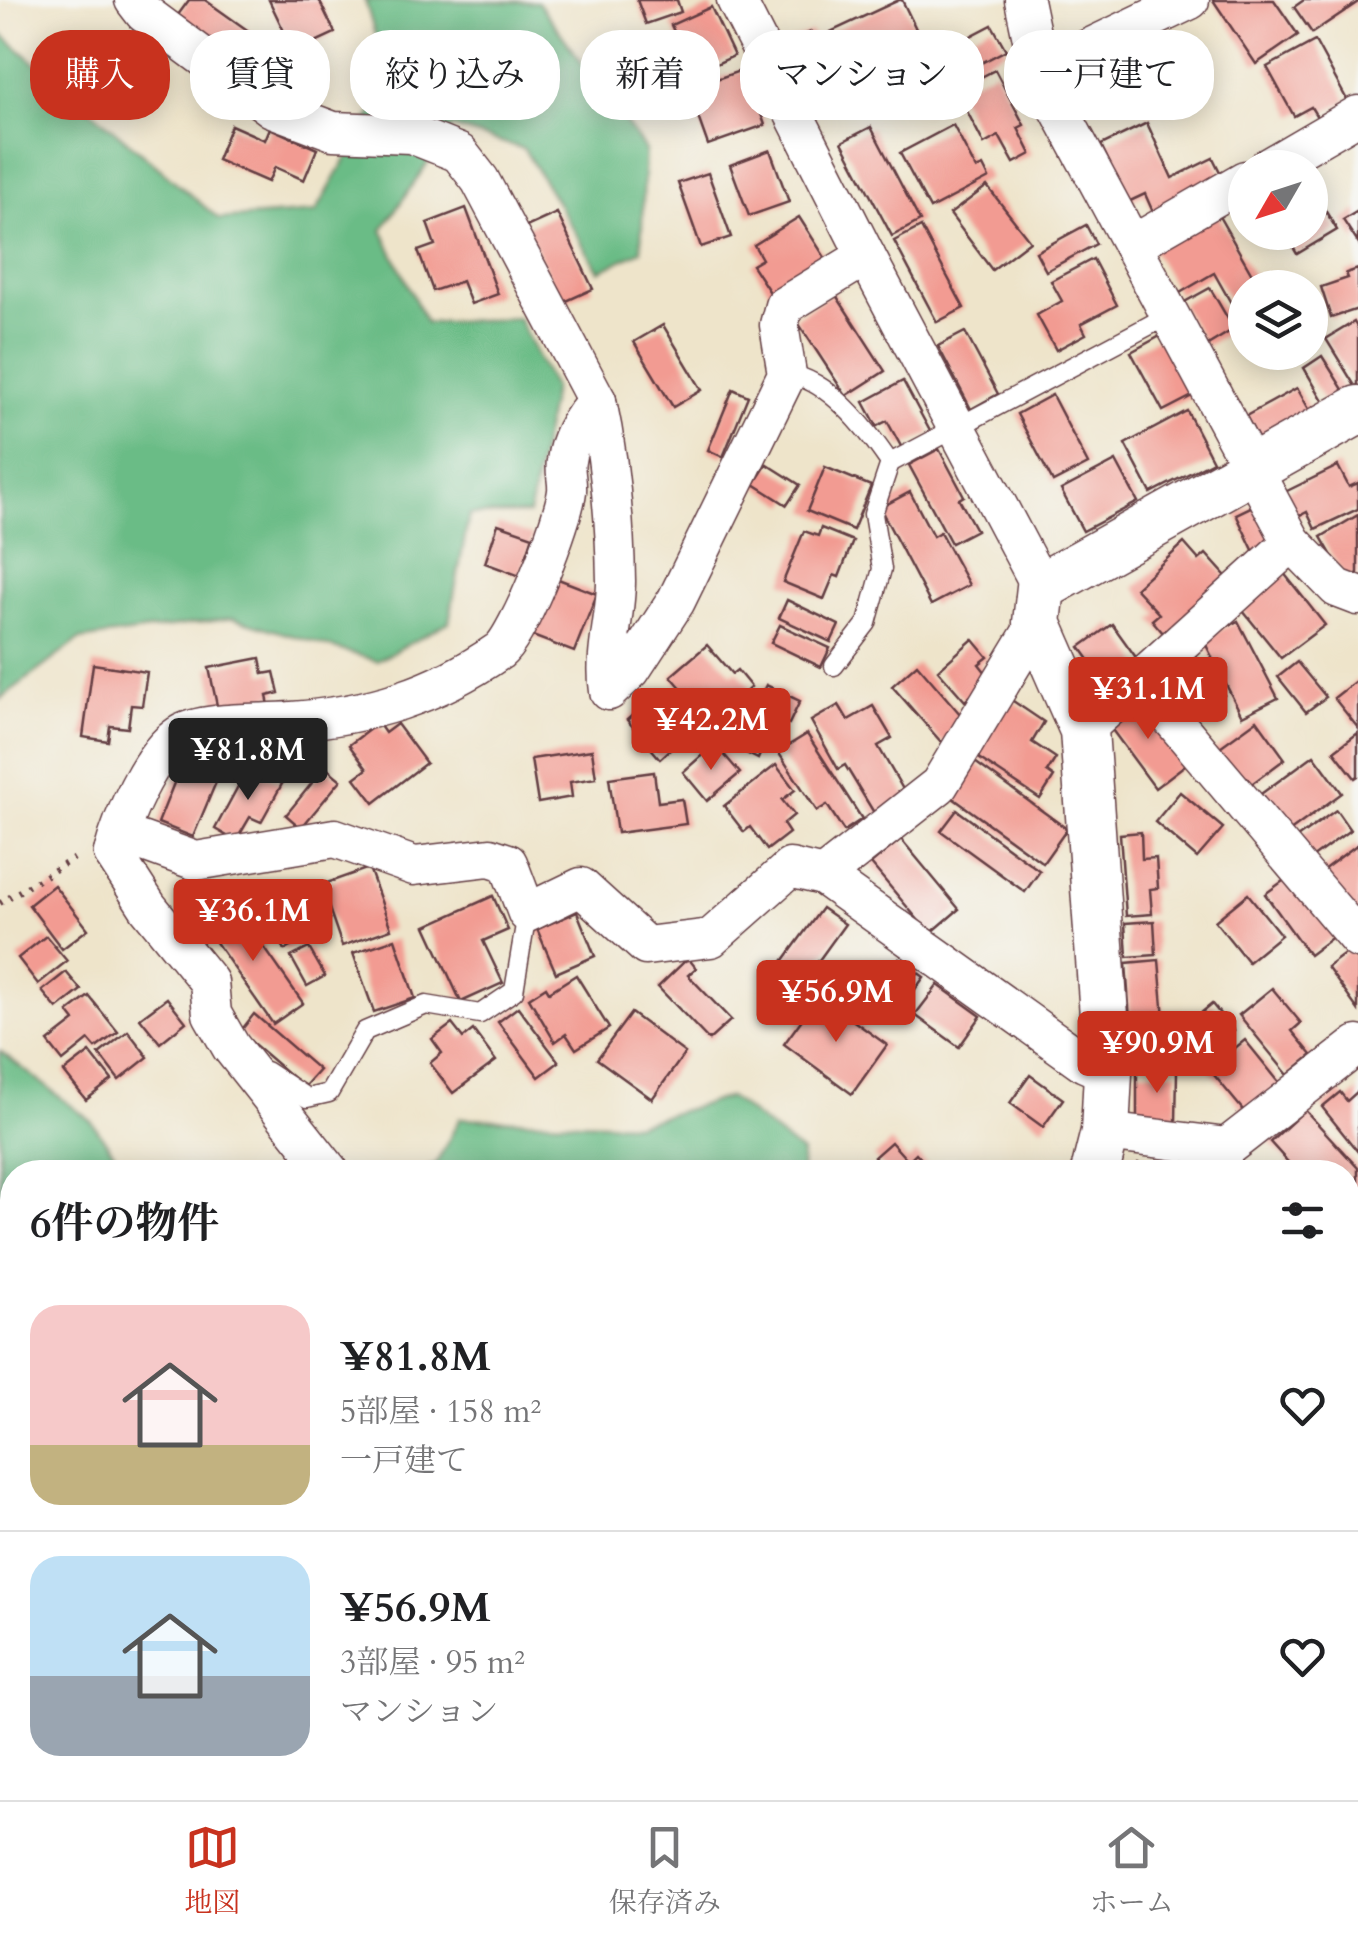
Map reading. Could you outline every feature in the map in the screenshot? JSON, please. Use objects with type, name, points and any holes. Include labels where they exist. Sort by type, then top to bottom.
[{"type":"street","points":[[134,0],[144,14],[272,108],[333,130],[411,134],[459,153],[480,180],[597,401],[607,446],[616,585],[606,670],[609,691],[631,670],[676,601],[787,374],[779,325],[784,306],[866,256]]},
{"type":"street","points":[[736,0],[957,428],[1039,605],[1084,730],[1108,1072],[1100,1152],[1227,1147],[1358,1046]]},
{"type":"street","points":[[1024,0],[1031,30]]},
{"type":"street","points":[[1128,30],[1190,0]]},
{"type":"street","points":[[1298,150],[1358,115]]},
{"type":"street","points":[[1065,120],[1292,542],[1337,588],[1358,596]]},
{"type":"street","points":[[1132,246],[1228,190]]},
{"type":"street","points":[[320,1160],[231,1047],[212,1014],[209,982],[148,907],[114,853],[119,832],[154,760],[179,735],[200,728],[298,721],[380,709],[430,692],[502,648],[516,631],[554,532],[567,492],[566,460],[578,422],[597,401]]},
{"type":"street","points":[[823,876],[939,785],[1039,605],[1252,470],[1358,410]]},
{"type":"street","points":[[1084,730],[1292,542]]},
{"type":"street","points":[[1139,680],[1358,939]]},
{"type":"street","points":[[114,853],[141,841],[196,861],[335,838],[414,866],[490,857],[508,863],[527,913],[582,886],[646,946],[711,938],[790,868],[823,876],[1084,1063],[1108,1072]]},
{"type":"lane","points":[[834,666],[868,622],[882,569],[873,514],[890,463],[1169,315]]},
{"type":"lane","points":[[787,374],[807,376],[822,388],[865,426],[890,463]]},
{"type":"lane","points":[[231,1047],[307,1098],[329,1093],[365,1032],[426,1005],[480,1014],[514,990],[527,913]]},
{"type":"path","points":[[0,903],[78,856],[114,853]]},
{"type":"green space","points":[[365,0],[538,2],[558,30],[374,30]]},
{"type":"green space","points":[[560,32],[580,60],[580,120],[623,120],[645,150],[641,251],[599,271],[524,149],[452,127],[382,230],[426,323],[518,318],[553,388],[529,514],[469,515],[449,622],[377,661],[233,618],[79,640],[0,699],[0,33],[30,58],[30,120],[102,120],[219,219],[316,212],[368,120],[560,120]]},
{"type":"green space","points":[[0,1051],[91,1121],[119,1160],[0,1160]]},
{"type":"green space","points":[[729,1097],[802,1153],[802,1160],[438,1160],[460,1118],[636,1124]]},
{"type":"building","points":[[189,0],[205,0],[247,30],[191,30],[175,19]]},
{"type":"building","points":[[269,0],[319,0],[335,33],[330,35],[330,30],[283,30]]},
{"type":"building","points":[[637,0],[677,0],[681,12],[646,24]]},
{"type":"building","points":[[899,0],[916,29],[914,30],[835,30]]},
{"type":"building","points":[[1213,0],[1274,0],[1298,35],[1256,64]]},
{"type":"building","points":[[1304,0],[1358,2],[1312,33],[1294,7]]},
{"type":"building","points":[[711,7],[734,56],[720,62],[720,30],[673,30],[671,25]]},
{"type":"building","points":[[992,25],[1004,46],[1004,51],[984,61],[984,30]]},
{"type":"building","points":[[1315,41],[1347,100],[1317,117],[1311,107],[1294,116],[1267,67]]},
{"type":"building","points":[[995,70],[1004,87],[1004,120],[1021,120],[1024,125],[1018,128],[1031,154],[1014,163],[999,136],[984,144],[972,120],[984,120],[984,76]]},
{"type":"building","points":[[740,71],[740,120],[763,120],[765,125],[708,145],[699,120],[720,120],[720,78]]},
{"type":"building","points":[[1147,123],[1172,178],[1213,158],[1223,178],[1153,212],[1145,194],[1128,202],[1101,145]]},
{"type":"building","points":[[231,125],[265,140],[270,128],[317,149],[304,180],[275,167],[268,182],[217,160]]},
{"type":"building","points":[[953,125],[976,169],[983,166],[989,178],[930,209],[900,153]]},
{"type":"building","points":[[871,127],[920,221],[892,236],[842,142]]},
{"type":"building","points":[[770,150],[789,202],[749,216],[730,165]]},
{"type":"building","points":[[708,173],[731,237],[701,247],[678,183]]},
{"type":"building","points":[[987,186],[1030,241],[992,270],[950,214]]},
{"type":"building","points":[[466,208],[498,294],[471,304],[462,281],[433,291],[418,251],[435,245],[427,223]]},
{"type":"building","points":[[1216,211],[1228,232],[1228,250],[1238,250],[1250,270],[1228,270],[1228,298],[1214,273],[1178,294],[1152,249]]},
{"type":"building","points":[[1358,211],[1358,243],[1343,220]]},
{"type":"building","points":[[557,213],[593,289],[562,303],[526,227]]},
{"type":"building","points":[[1328,215],[1337,230],[1328,235]]},
{"type":"building","points":[[799,217],[826,259],[771,294],[752,265],[762,259],[754,245]]},
{"type":"building","points":[[1086,225],[1096,244],[1046,271],[1036,252]]},
{"type":"building","points":[[921,227],[964,308],[937,322],[894,241]]},
{"type":"building","points":[[1093,259],[1117,305],[1081,324],[1086,334],[1056,350],[1037,315],[1062,301],[1051,281]]},
{"type":"building","points":[[1358,269],[1358,309],[1331,318],[1328,285],[1348,278],[1346,273]]},
{"type":"building","points":[[1210,288],[1228,319],[1228,333],[1206,346],[1181,304]]},
{"type":"building","points":[[834,292],[885,371],[846,396],[795,318]]},
{"type":"building","points":[[1354,322],[1358,329],[1358,385],[1355,386],[1328,338]]},
{"type":"building","points":[[663,325],[702,390],[673,407],[634,342]]},
{"type":"building","points":[[965,332],[998,394],[971,409],[938,346]]},
{"type":"building","points":[[1164,334],[1196,394],[1163,411],[1131,352]]},
{"type":"building","points":[[1328,366],[1344,391],[1324,402],[1305,370],[1328,370]]},
{"type":"building","points":[[903,381],[931,433],[902,448],[887,421],[877,426],[864,402]]},
{"type":"building","points":[[1297,388],[1310,411],[1259,440],[1246,416]]},
{"type":"building","points":[[733,389],[748,396],[723,457],[708,450]]},
{"type":"building","points":[[1052,395],[1088,464],[1053,482],[1017,414]]},
{"type":"building","points":[[1187,411],[1213,461],[1151,493],[1125,444]]},
{"type":"building","points":[[939,449],[964,496],[959,499],[976,530],[951,543],[909,465]]},
{"type":"building","points":[[1116,461],[1138,502],[1083,531],[1061,490]]},
{"type":"building","points":[[767,464],[800,485],[787,505],[754,484]]},
{"type":"building","points":[[1338,466],[1349,487],[1358,483],[1358,509],[1315,529],[1307,512],[1297,517],[1285,492]]},
{"type":"building","points":[[825,467],[871,486],[853,530],[807,511]]},
{"type":"building","points":[[910,492],[933,536],[940,532],[969,585],[931,605],[880,508]]},
{"type":"building","points":[[1259,503],[1279,543],[1255,554],[1236,514]]},
{"type":"building","points":[[1358,515],[1358,573],[1346,580],[1321,537]]},
{"type":"building","points":[[498,524],[533,536],[520,576],[485,563]]},
{"type":"building","points":[[821,528],[853,541],[839,577],[834,575],[824,599],[783,582],[804,531],[818,536]]},
{"type":"building","points":[[1184,543],[1199,560],[1206,554],[1232,583],[1169,640],[1152,620],[1159,614],[1135,588]]},
{"type":"building","points":[[1283,572],[1325,625],[1281,658],[1239,606]]},
{"type":"building","points":[[553,577],[597,594],[574,652],[530,635]]},
{"type":"building","points":[[787,600],[839,625],[831,642],[779,618]]},
{"type":"building","points":[[1238,621],[1278,698],[1242,716],[1203,639]]},
{"type":"building","points":[[1112,624],[1140,663],[1108,686],[1080,647]]},
{"type":"building","points":[[780,625],[830,648],[821,667],[771,643]]},
{"type":"building","points":[[973,639],[988,657],[979,664],[990,678],[965,701],[938,670]]},
{"type":"building","points":[[707,645],[732,674],[737,670],[751,687],[735,702],[746,715],[723,736],[712,723],[702,732],[690,719],[700,710],[671,676]]},
{"type":"building","points":[[1191,650],[1224,695],[1187,723],[1153,678]]},
{"type":"building","points":[[260,658],[263,674],[274,672],[279,693],[267,696],[269,705],[219,715],[209,668]]},
{"type":"building","points":[[1297,662],[1326,697],[1306,712],[1278,677]]},
{"type":"building","points":[[93,664],[147,672],[142,706],[131,705],[128,728],[110,726],[108,741],[83,737]]},
{"type":"building","points":[[917,664],[967,722],[942,743],[892,686]]},
{"type":"building","points":[[1358,679],[1358,728],[1334,698]]},
{"type":"building","points":[[766,685],[800,701],[789,724],[781,721],[771,743],[766,740],[758,759],[736,748]]},
{"type":"building","points":[[1142,697],[1189,762],[1155,788],[1107,723]]},
{"type":"building","points":[[1010,699],[1044,722],[1032,742],[1056,758],[1047,772],[1054,777],[1040,799],[974,755]]},
{"type":"building","points":[[649,701],[682,739],[660,759],[627,720]]},
{"type":"building","points":[[839,705],[848,720],[873,706],[892,738],[878,746],[908,798],[876,816],[845,765],[838,769],[811,721]]},
{"type":"building","points":[[1257,720],[1285,759],[1242,791],[1213,752]]},
{"type":"building","points":[[378,723],[385,733],[397,724],[426,763],[374,803],[355,778],[367,769],[349,745]]},
{"type":"building","points":[[1358,733],[1358,776],[1355,778],[1334,751]]},
{"type":"building","points":[[807,734],[862,819],[844,831],[827,805],[817,811],[778,752]]},
{"type":"building","points":[[715,744],[740,773],[707,801],[683,772]]},
{"type":"building","points":[[592,750],[596,778],[570,782],[572,797],[538,803],[531,759]]},
{"type":"building","points":[[186,753],[222,768],[193,837],[158,823]]},
{"type":"building","points":[[1314,755],[1342,793],[1282,837],[1254,799]]},
{"type":"building","points":[[975,762],[1067,829],[1043,863],[950,796]]},
{"type":"building","points":[[776,765],[795,790],[782,800],[794,815],[783,824],[789,833],[767,850],[750,827],[744,832],[724,806]]},
{"type":"building","points":[[249,766],[282,784],[261,822],[250,817],[236,841],[215,829]]},
{"type":"building","points":[[325,767],[341,780],[301,828],[286,815]]},
{"type":"building","points":[[654,772],[658,802],[682,799],[686,824],[617,833],[609,778]]},
{"type":"building","points":[[1180,792],[1223,828],[1197,858],[1155,822]]},
{"type":"building","points":[[957,810],[1040,871],[1025,892],[941,831]]},
{"type":"building","points":[[1336,810],[1350,830],[1305,863],[1290,843]]},
{"type":"building","points":[[1141,832],[1142,859],[1156,858],[1158,888],[1150,889],[1152,914],[1126,916],[1120,834]]},
{"type":"building","points":[[901,839],[959,909],[930,934],[871,864]]},
{"type":"building","points":[[1358,844],[1358,925],[1319,873]]},
{"type":"building","points":[[369,868],[391,929],[342,946],[321,885]]},
{"type":"building","points":[[1290,876],[1334,936],[1309,955],[1265,894]]},
{"type":"building","points":[[279,880],[290,901],[306,892],[325,927],[285,950],[254,894]]},
{"type":"building","points":[[54,885],[88,929],[62,949],[29,905]]},
{"type":"building","points":[[1248,894],[1281,935],[1248,962],[1215,921]]},
{"type":"building","points":[[493,896],[508,930],[483,941],[503,983],[461,1002],[426,926]]},
{"type":"building","points":[[234,904],[303,1003],[273,1024],[204,925]]},
{"type":"building","points":[[822,908],[845,924],[796,992],[773,975]]},
{"type":"building","points":[[577,912],[595,956],[556,973],[537,929]]},
{"type":"building","points":[[1154,921],[1156,955],[1127,957],[1125,923]]},
{"type":"building","points":[[46,936],[67,961],[38,984],[18,958]]},
{"type":"building","points":[[395,939],[415,998],[374,1012],[353,953]]},
{"type":"building","points":[[309,948],[325,976],[307,986],[291,957]]},
{"type":"building","points":[[1350,950],[1358,960],[1358,1010],[1327,967]]},
{"type":"building","points":[[688,958],[696,968],[688,975],[731,1020],[709,1040],[658,987]]},
{"type":"building","points":[[899,959],[924,977],[903,1006],[878,987]]},
{"type":"building","points":[[1159,960],[1164,1018],[1130,1020],[1126,963]]},
{"type":"building","points":[[66,972],[81,990],[57,1009],[42,991]]},
{"type":"building","points":[[576,975],[609,1028],[576,1049],[566,1034],[555,1042],[529,998],[546,987],[549,992]]},
{"type":"building","points":[[938,985],[981,1016],[959,1047],[915,1015]]},
{"type":"building","points":[[1272,988],[1301,1023],[1292,1031],[1312,1055],[1288,1075],[1239,1015]]},
{"type":"building","points":[[89,996],[118,1032],[96,1048],[89,1040],[63,1061],[48,1042],[75,1021],[68,1012]]},
{"type":"building","points":[[819,996],[887,1045],[852,1094],[784,1044]]},
{"type":"building","points":[[167,998],[186,1022],[160,1043],[140,1018]]},
{"type":"building","points":[[1212,1004],[1234,1031],[1196,1062],[1174,1035]]},
{"type":"building","points":[[518,1007],[559,1062],[539,1077],[498,1022]]},
{"type":"building","points":[[631,1013],[685,1053],[652,1099],[597,1059]]},
{"type":"building","points":[[254,1014],[319,1070],[304,1087],[240,1032]]},
{"type":"building","points":[[452,1024],[463,1038],[473,1030],[496,1061],[453,1093],[430,1063],[442,1053],[432,1039]]},
{"type":"building","points":[[128,1031],[148,1057],[119,1080],[99,1054]]},
{"type":"building","points":[[1245,1040],[1283,1087],[1248,1116],[1209,1069]]},
{"type":"building","points":[[90,1052],[112,1080],[86,1100],[64,1072]]},
{"type":"building","points":[[1137,1071],[1177,1071],[1176,1122],[1137,1122]]},
{"type":"building","points":[[1030,1075],[1063,1099],[1043,1127],[1010,1103]]},
{"type":"building","points":[[1358,1091],[1358,1152],[1322,1107],[1340,1092],[1347,1101]]},
{"type":"building","points":[[1305,1110],[1351,1160],[1286,1160],[1270,1142]]},
{"type":"building","points":[[891,1142],[907,1160],[877,1160],[874,1157]]}]
